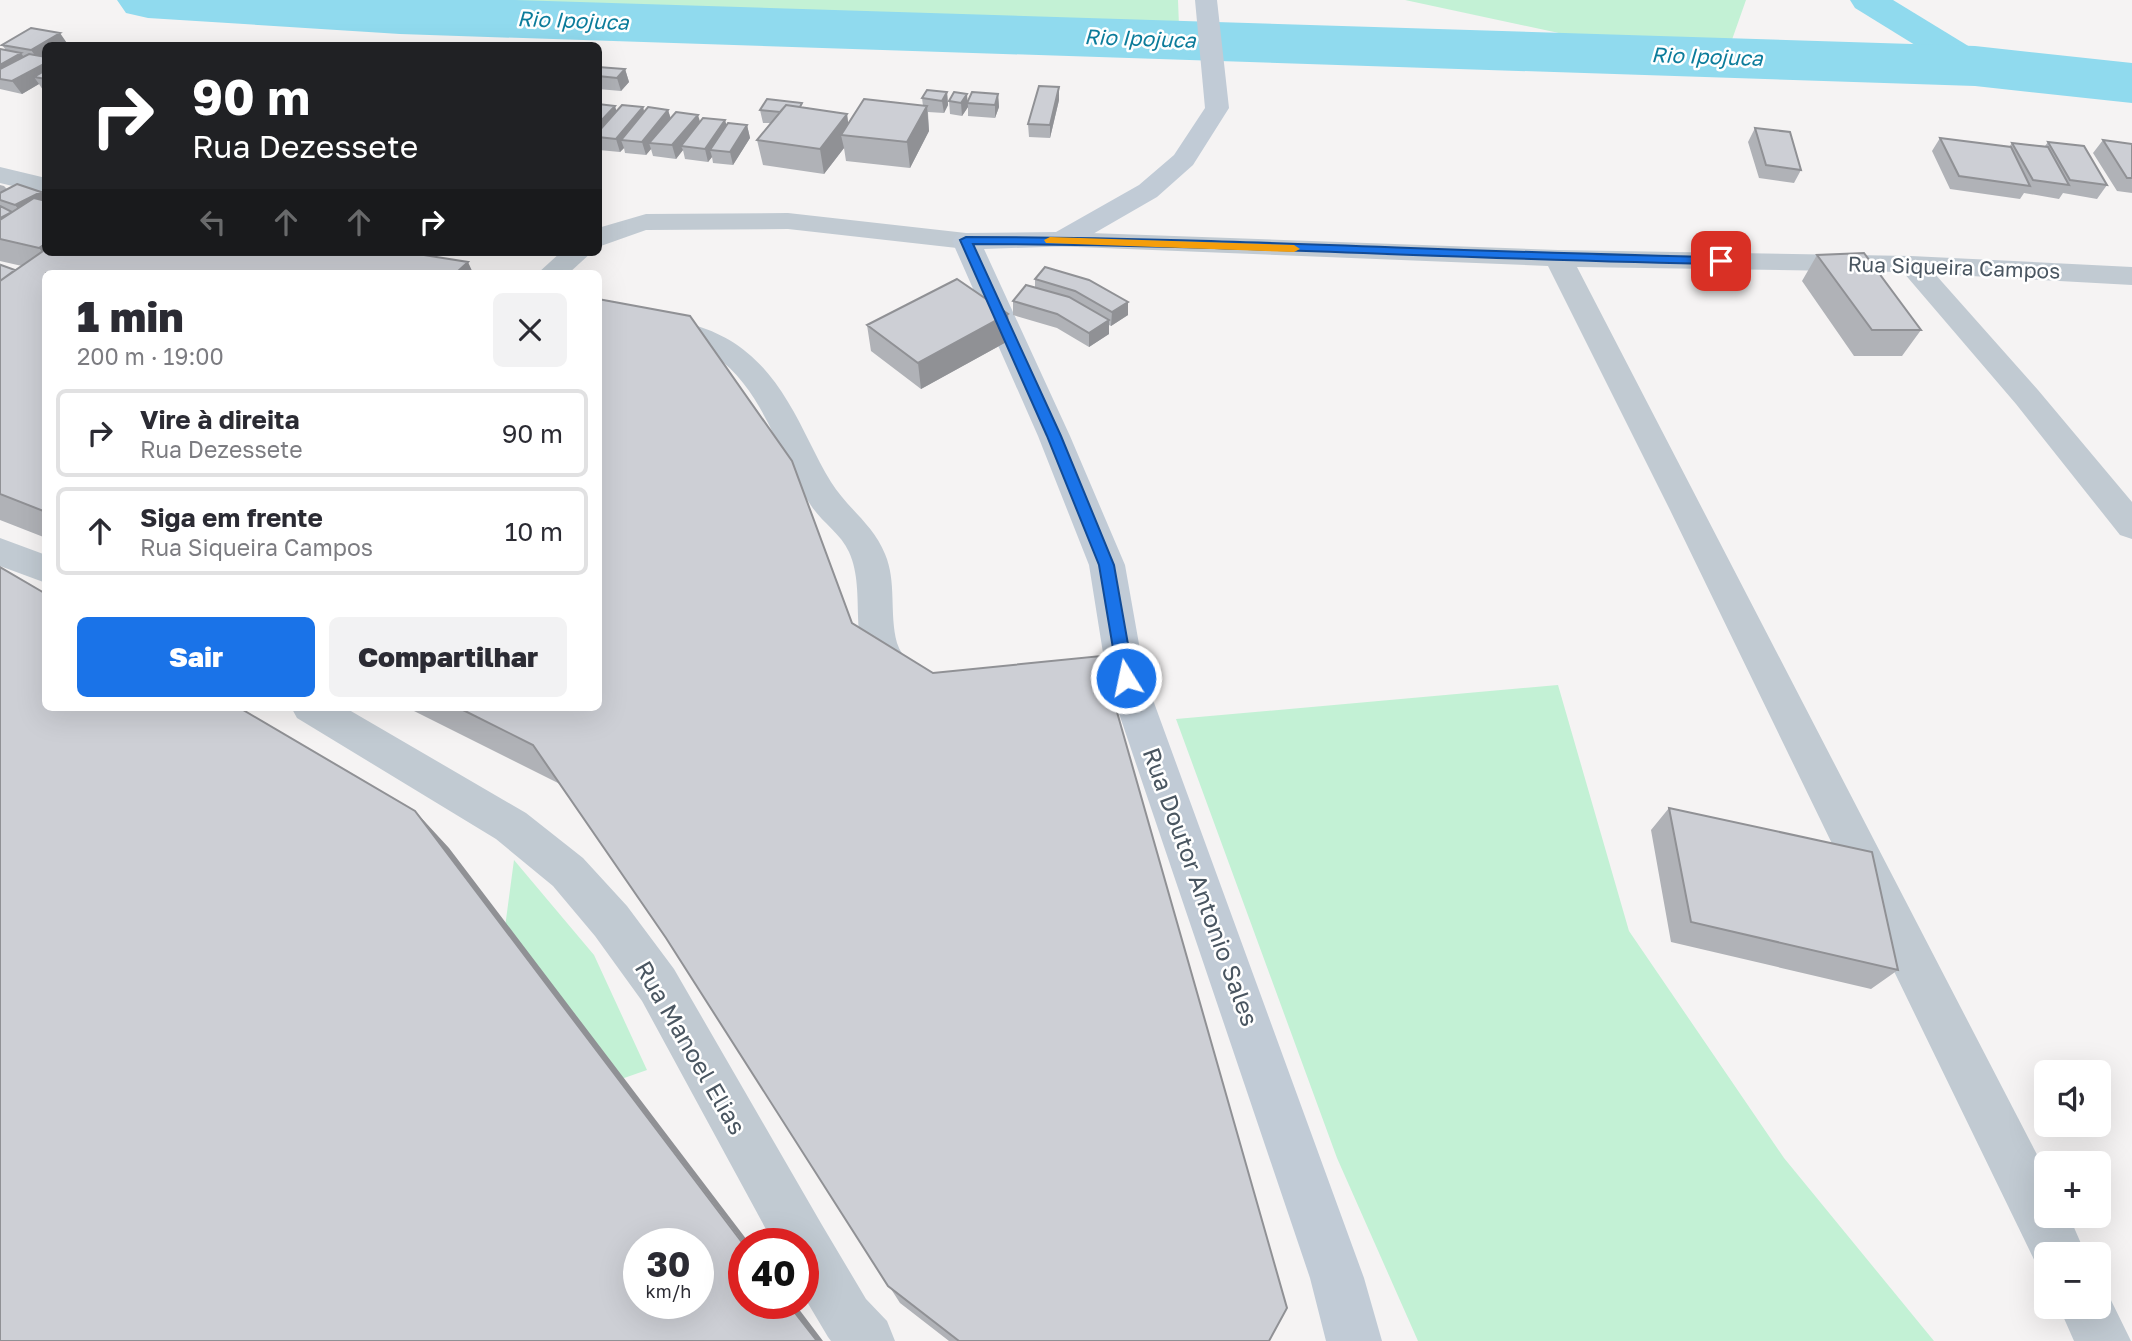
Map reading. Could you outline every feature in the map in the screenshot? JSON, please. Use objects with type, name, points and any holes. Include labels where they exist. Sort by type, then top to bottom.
[{"type":"street","points":[[602,237],[618,229],[646,222],[788,221],[966,240],[1062,240],[1148,191],[1184,160],[1217,108],[1206,0]]},
{"type":"street","points":[[0,175],[42,185]]},
{"type":"street","name":"Rua Doutor Antonio Sales","points":[[966,240],[1054,436],[1107,565],[1113,679],[1337,1278],[1354,1341]]},
{"type":"street","name":"Rua Siqueira Campos","points":[[1062,240],[1558,258],[1911,264],[2132,276]]},
{"type":"street","points":[[556,270],[573,256]]},
{"type":"street","points":[[1558,258],[1688,510],[2054,1242]]},
{"type":"street","points":[[1911,264],[2027,397],[2132,526]]},
{"type":"street","points":[[602,316],[704,338],[738,357],[758,380],[820,494],[855,530],[871,564],[878,648],[890,670],[909,684],[932,689]]},
{"type":"street","points":[[0,551],[42,568]]},
{"type":"street","name":"Rua Manoel Elias","points":[[319,711],[511,826],[568,872],[611,921],[658,985],[794,1228]]},
{"type":"street","name":"Rua Manoel Elias","points":[[819,1271],[847,1318],[867,1341]]},
{"type":"street","points":[[2092,1319],[2103,1341]]},
{"type":"green space","points":[[301,0],[1178,0],[1179,26],[1160,40],[739,27]]},
{"type":"green space","points":[[1405,0],[1746,0],[1722,68]]},
{"type":"green space","points":[[1558,685],[1629,931],[1784,1158],[1934,1341],[1418,1341],[1337,1158],[1176,719]]},
{"type":"green space","points":[[514,860],[594,955],[647,1070],[524,1113],[503,942]]},
{"type":"building","points":[[31,28],[60,33],[31,50],[2,45]]},
{"type":"building","points":[[0,49],[21,53],[0,65]]},
{"type":"building","points":[[29,54],[42,56],[42,65],[12,81],[0,79],[0,69]]},
{"type":"building","points":[[602,67],[625,69],[617,78],[602,76]]},
{"type":"building","points":[[1039,86],[1059,87],[1050,125],[1028,124]]},
{"type":"building","points":[[927,90],[947,92],[942,101],[922,98]]},
{"type":"building","points":[[954,92],[967,94],[961,103],[949,101]]},
{"type":"building","points":[[972,92],[998,94],[995,105],[967,103]]},
{"type":"building","points":[[767,99],[802,103],[800,107],[786,105],[780,112],[760,110]]},
{"type":"building","points":[[864,99],[927,106],[907,142],[841,135]]},
{"type":"building","points":[[602,104],[615,106],[602,120]]},
{"type":"building","points":[[622,105],[643,107],[616,139],[602,137],[602,128]]},
{"type":"building","points":[[786,105],[847,114],[820,149],[757,140]]},
{"type":"building","points":[[648,107],[668,110],[642,142],[621,140]]},
{"type":"building","points":[[676,112],[698,115],[672,145],[649,143]]},
{"type":"building","points":[[703,118],[725,120],[705,149],[681,146]]},
{"type":"building","points":[[728,123],[747,125],[730,152],[710,150]]},
{"type":"building","points":[[1755,128],[1790,132],[1801,170],[1766,165]]},
{"type":"building","points":[[1940,138],[2011,147],[2030,186],[1959,176]]},
{"type":"building","points":[[2103,140],[2132,144],[2132,178],[2127,178]]},
{"type":"building","points":[[2048,142],[2084,146],[2107,185],[2070,180]]},
{"type":"building","points":[[2012,143],[2048,147],[2069,185],[2033,180]]},
{"type":"building","points":[[17,184],[41,192],[15,205],[0,200],[0,193]]},
{"type":"building","points":[[34,198],[42,200],[42,246],[39,248],[0,239],[0,220]]},
{"type":"building","points":[[0,206],[12,212],[0,218]]},
{"type":"building","points":[[42,252],[42,256],[430,256],[468,262],[459,270],[42,270],[42,510],[0,494],[0,281]]},
{"type":"building","points":[[1864,253],[1921,330],[1872,330],[1817,255]]},
{"type":"building","points":[[0,266],[15,270],[0,281]]},
{"type":"building","points":[[1045,267],[1089,280],[1128,302],[1112,312],[1075,291],[1035,279]]},
{"type":"building","points":[[957,279],[1008,314],[918,363],[867,325]]},
{"type":"building","points":[[1026,285],[1069,297],[1109,320],[1089,333],[1057,314],[1013,301]]},
{"type":"building","points":[[602,300],[690,316],[792,461],[852,623],[933,673],[1101,656],[1287,1308],[1269,1341],[959,1341],[888,1286],[666,938],[533,745],[465,711],[602,711]]},
{"type":"building","points":[[0,567],[42,592],[42,711],[245,711],[415,811],[731,1228],[728,1228],[728,1319],[800,1319],[817,1341],[0,1341]]},
{"type":"building","points":[[1669,808],[1872,852],[1898,970],[1691,922]]},
{"type":"waterway","name":"Rio Ipojuca","points":[[148,0],[400,15],[1975,66],[2132,83]]},
{"type":"waterway","points":[[1868,0],[1975,66]]},
{"type":"slow traffic","points":[[1050,240],[1294,249]]},
{"type":"route","points":[[1126,678],[1107,565],[1054,436],[966,240],[1062,240],[1558,258],[1721,261]]}]
